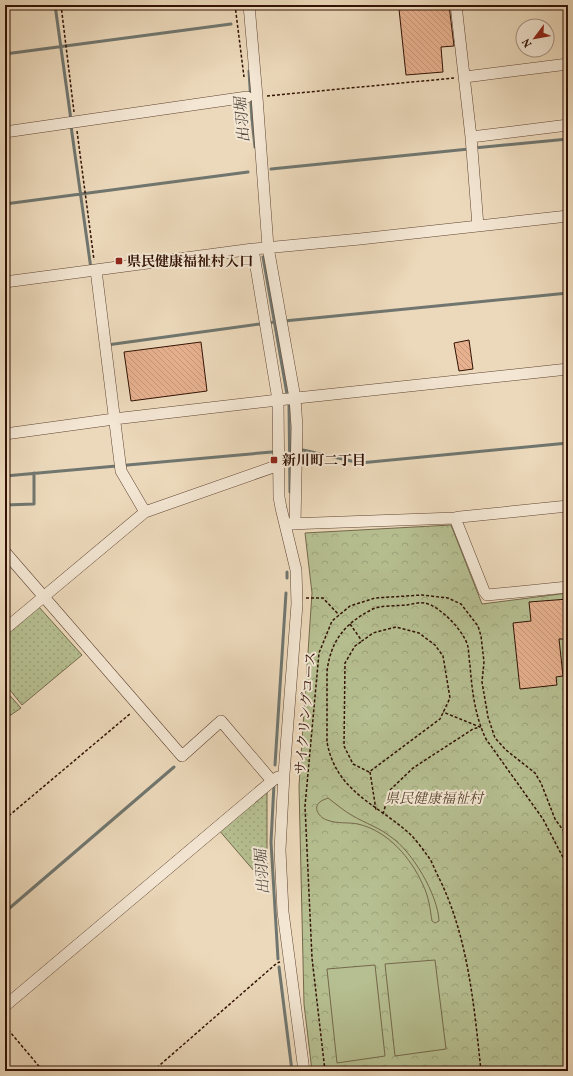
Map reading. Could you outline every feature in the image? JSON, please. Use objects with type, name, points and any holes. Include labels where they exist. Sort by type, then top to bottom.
[{"type":"street","points":[[249,5],[252,97],[268,248],[295,398],[297,427],[290,524],[296,570],[297,596],[280,850],[283,912],[304,1071]]},
{"type":"street","points":[[456,5],[471,137],[478,226]]},
{"type":"street","points":[[465,77],[568,64]]},
{"type":"street","points":[[5,132],[252,97]]},
{"type":"street","points":[[471,137],[568,125]]},
{"type":"street","points":[[5,282],[253,249],[568,216]]},
{"type":"street","points":[[253,249],[278,400],[279,497],[290,524]]},
{"type":"street","points":[[96,270],[121,471],[144,512]]},
{"type":"street","points":[[5,434],[114,419],[295,398],[568,369]]},
{"type":"street","points":[[5,629],[144,512],[279,465]]},
{"type":"street","points":[[290,524],[455,518],[568,506]]},
{"type":"street","points":[[455,518],[484,591],[487,595],[568,587]]},
{"type":"street","points":[[5,552],[182,756],[221,721],[272,780]]},
{"type":"street","points":[[5,1006],[272,780],[284,774]]},
{"type":"path","points":[[61,5],[75,122],[96,270]]},
{"type":"path","points":[[235,5],[252,97],[465,77]]},
{"type":"path","name":"サイクリングコース","points":[[325,1071],[312,958],[306,806],[319,653],[332,621],[350,606],[375,598],[422,595],[448,598],[461,604],[478,626],[481,636],[484,661],[482,682],[488,717],[495,738],[506,750],[535,773],[541,783],[555,819],[568,837]]},
{"type":"path","points":[[297,596],[323,598],[339,615]]},
{"type":"path","points":[[482,1071],[474,1005],[460,936],[443,885],[429,857],[415,840],[403,829],[358,796],[342,777],[329,752],[327,742],[327,671],[329,659],[338,637],[358,617],[372,609],[415,603],[426,603],[434,607],[456,625],[468,646],[474,700],[480,727],[486,739],[543,819],[568,868]]},
{"type":"path","points":[[350,624],[362,641]]},
{"type":"path","points":[[396,628],[419,633],[435,645],[443,656],[450,698],[440,719],[369,772],[354,764],[344,746],[345,662],[356,646],[362,641],[373,633],[396,628]]},
{"type":"path","points":[[5,819],[139,707]]},
{"type":"path","points":[[443,712],[480,727]]},
{"type":"path","points":[[382,814],[390,790],[413,768],[473,729],[480,727]]},
{"type":"path","points":[[370,772],[376,810]]},
{"type":"path","points":[[153,1071],[277,963],[289,960]]},
{"type":"path","points":[[5,1026],[43,1071]]},
{"type":"green space","name":"県民健康福祉村","points":[[451,525],[482,604],[568,593],[568,1071],[312,1071],[304,1004],[299,786],[312,593],[305,533]]},
{"type":"green space","points":[[38,606],[82,655],[22,705],[5,684],[5,635]]},
{"type":"green space","points":[[5,690],[21,708],[5,719]]},
{"type":"green space","points":[[267,788],[267,874],[261,879],[218,829]]},
{"type":"green space","points":[[328,798],[343,810],[387,834],[407,852],[429,887],[438,910],[439,921],[435,923],[432,921],[428,898],[423,885],[412,865],[397,847],[389,839],[369,828],[358,824],[324,819],[318,812],[317,807],[321,801]]},
{"type":"green space","points":[[435,960],[446,1049],[395,1056],[385,964]]},
{"type":"green space","points":[[375,965],[385,1056],[337,1063],[327,969]]},
{"type":"building","points":[[449,5],[454,46],[441,47],[443,72],[406,75],[399,9]]},
{"type":"building","points":[[469,340],[473,369],[459,371],[454,343]]},
{"type":"building","points":[[201,342],[207,391],[131,401],[124,352]]},
{"type":"building","points":[[568,599],[568,639],[559,639],[563,676],[556,677],[557,685],[520,689],[513,623],[531,621],[529,602]]},
{"type":"waterway","points":[[55,5],[71,120]]},
{"type":"waterway","points":[[5,54],[231,24]]},
{"type":"waterway","name":"出羽堀","points":[[249,71],[255,147]]},
{"type":"waterway","points":[[71,126],[91,269]]},
{"type":"waterway","points":[[474,148],[568,139]]},
{"type":"waterway","points":[[271,169],[469,149]]},
{"type":"waterway","points":[[5,204],[248,172]]},
{"type":"waterway","name":"出羽堀","points":[[263,257],[287,394]]},
{"type":"waterway","points":[[107,345],[274,322],[568,293]]},
{"type":"waterway","name":"出羽堀","points":[[289,403],[290,492]]},
{"type":"waterway","points":[[303,450],[360,463],[568,443]]},
{"type":"waterway","points":[[5,476],[272,452]]},
{"type":"waterway","points":[[5,505],[34,504],[34,473]]},
{"type":"waterway","name":"出羽堀","points":[[287,572],[287,578]]},
{"type":"waterway","name":"出羽堀","points":[[275,765],[286,593]]},
{"type":"waterway","points":[[5,912],[174,767]]},
{"type":"waterway","name":"出羽堀","points":[[274,784],[271,842],[278,959]]},
{"type":"waterway","name":"出羽堀","points":[[279,967],[292,1071]]},
{"type":"place","name":"県民健康福祉村入口","points":[[119,261]]},
{"type":"place","name":"新川町二丁目","points":[[274,460]]}]
